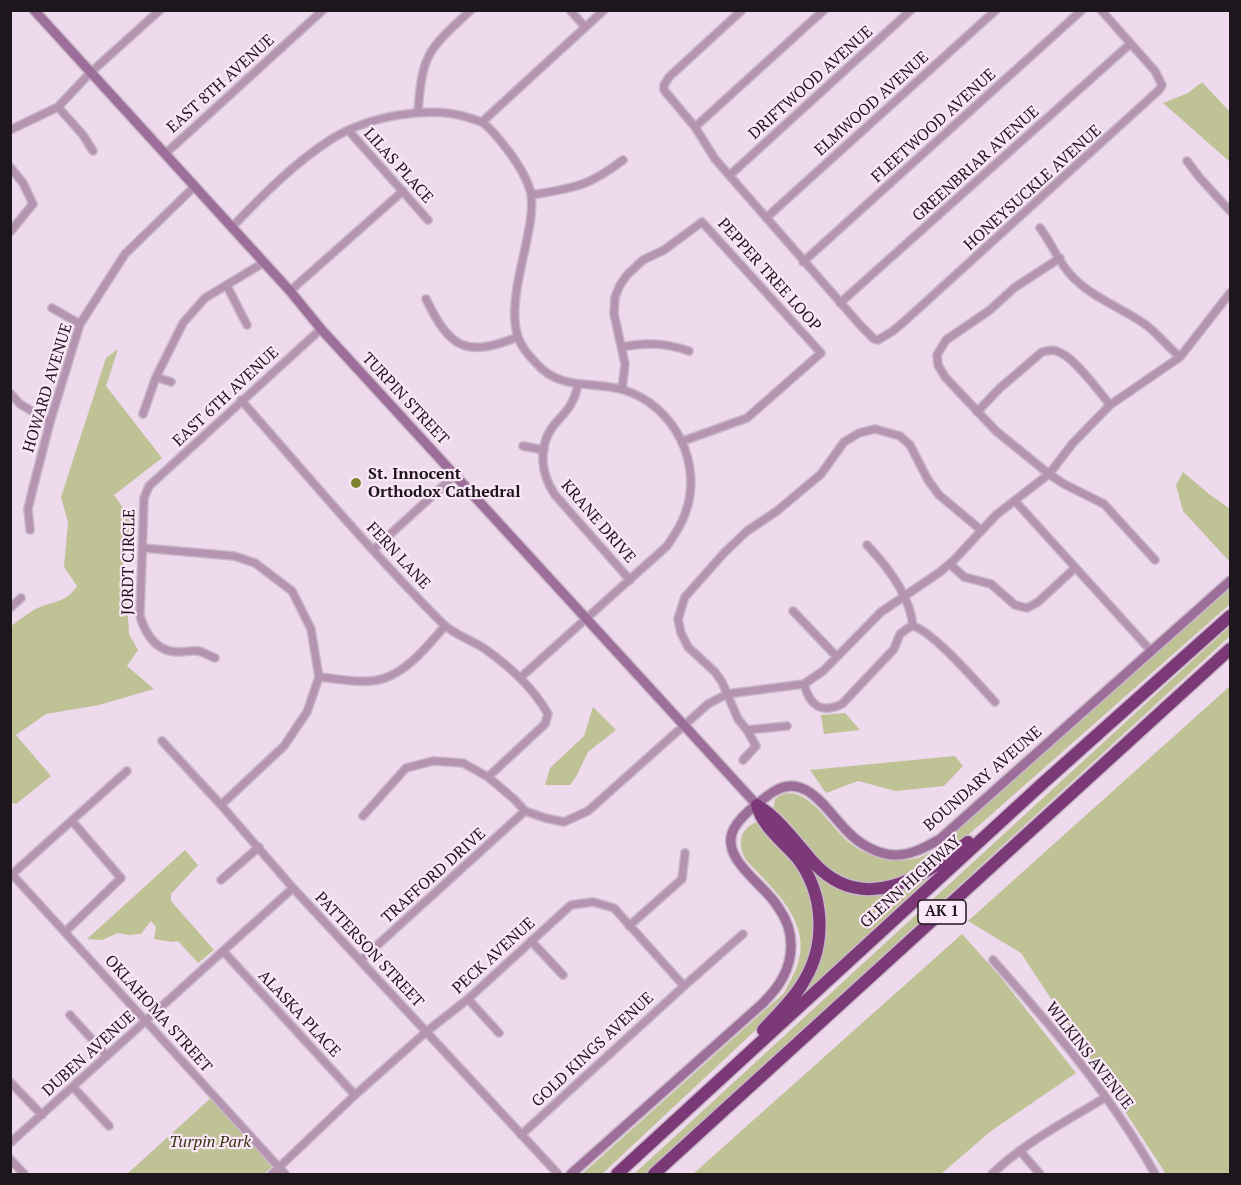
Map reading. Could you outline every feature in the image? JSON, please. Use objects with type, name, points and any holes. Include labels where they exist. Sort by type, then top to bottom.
[{"type":"highway","name":"GLENN HIGHWAY","points":[[617,1174],[1042,784],[1230,616]]},
{"type":"highway","name":"AK 1","points":[[654,1174],[1230,649]]},
{"type":"highway","points":[[757,805],[771,816],[828,876],[854,888],[876,890],[904,882],[946,858],[1042,784]]},
{"type":"highway","points":[[691,1106],[783,1008],[804,982],[816,953],[819,914],[812,884],[799,860],[764,822],[757,805]]},
{"type":"street","name":"TURPIN STREET","points":[[34,10],[290,291],[321,329],[757,805]]},
{"type":"street","points":[[10,130],[58,107],[90,73],[160,10]]},
{"type":"street","name":"EAST 8TH AVENUE","points":[[165,154],[323,10]]},
{"type":"street","points":[[418,113],[423,68],[429,54],[438,41],[471,10]]},
{"type":"street","points":[[570,10],[585,27]]},
{"type":"street","points":[[482,122],[604,10]]},
{"type":"street","points":[[742,10],[669,77],[664,90],[696,127],[715,159],[840,303]]},
{"type":"street","points":[[696,127],[824,10]]},
{"type":"street","name":"DRIFTWOOD AVENUE","points":[[729,175],[911,10]]},
{"type":"street","name":"ELMWOOD AVENUE","points":[[766,218],[996,10]]},
{"type":"street","name":"FLEETWOOD AVENUE","points":[[803,262],[1082,10]]},
{"type":"street","points":[[1101,10],[1130,45]]},
{"type":"street","name":"HONEYSUCKLE AVENUE","points":[[840,303],[874,339],[882,338],[907,319],[1155,95],[1162,85],[1155,71],[1130,45]]},
{"type":"street","name":"GREENBRIAR AVENUE","points":[[840,303],[1130,45]]},
{"type":"street","points":[[58,107],[83,135],[93,151]]},
{"type":"street","points":[[232,227],[273,186],[309,155],[332,139],[381,119],[418,113],[457,114],[482,122],[518,164],[527,180],[532,214],[515,301],[518,337],[537,365],[561,380],[578,385],[622,389],[638,395],[662,413],[683,441],[692,475],[686,513],[679,529],[667,546],[520,678]]},
{"type":"street","name":"LILAS PLACE","points":[[349,131],[428,220]]},
{"type":"street","points":[[531,195],[578,187],[590,182],[623,160]]},
{"type":"street","points":[[1187,161],[1230,211]]},
{"type":"street","points":[[10,167],[23,183],[33,204],[10,231]]},
{"type":"street","name":"HOWARD AVENUE","points":[[30,530],[28,509],[50,422],[80,324],[121,252],[194,187]]},
{"type":"street","points":[[290,291],[403,191]]},
{"type":"street","name":"PEPPER TREE LOOP","points":[[622,389],[625,364],[614,314],[615,297],[620,285],[643,260],[664,250],[702,222],[821,353],[747,418],[683,441]]},
{"type":"street","points":[[1040,228],[1068,272],[1092,295],[1148,327],[1179,357]]},
{"type":"street","points":[[1060,258],[1014,288],[990,310],[946,340],[937,355],[938,365],[945,377],[996,431],[1049,474],[1104,504],[1155,560]]},
{"type":"street","points":[[143,414],[156,377],[183,323],[205,298],[263,263]]},
{"type":"street","points":[[227,286],[247,325]]},
{"type":"street","points":[[363,816],[406,768],[433,761],[463,763],[488,777],[525,811],[564,822],[588,811],[708,704],[727,694],[804,684],[823,671],[868,623],[950,564],[996,515],[1049,474],[1081,434],[1110,405],[1179,357],[1230,293]]},
{"type":"street","points":[[426,299],[441,327],[453,339],[465,346],[481,349],[518,337]]},
{"type":"street","points":[[51,308],[80,324]]},
{"type":"street","name":"EAST 6TH AVENUE","points":[[149,486],[321,329]]},
{"type":"street","points":[[622,347],[658,342],[689,351]]},
{"type":"street","points":[[977,412],[1000,388],[1042,352],[1051,350],[1060,352],[1069,358],[1110,405]]},
{"type":"street","points":[[156,377],[171,382]]},
{"type":"street","points":[[523,446],[544,450],[553,427],[568,411],[574,400],[578,385]]},
{"type":"street","points":[[10,393],[20,404],[50,422]]},
{"type":"street","name":"FERN LANE","points":[[241,400],[373,550],[445,626],[485,649],[520,678],[543,705],[548,714],[545,724],[488,777]]},
{"type":"street","points":[[743,760],[756,746],[738,719],[715,672],[688,647],[681,633],[678,619],[685,597],[724,553],[747,531],[777,511],[821,474],[844,442],[859,433],[875,429],[900,436],[910,445],[928,480],[939,495],[981,530]]},
{"type":"street","name":"KRANE DRIVE","points":[[544,450],[543,471],[551,489],[630,580]]},
{"type":"street","points":[[373,550],[455,475]]},
{"type":"street","name":"JORDT CIRCLE","points":[[149,486],[144,498],[140,616],[144,628],[152,641],[162,649],[176,652],[198,651],[215,658]]},
{"type":"street","points":[[1015,501],[1152,652]]},
{"type":"street","points":[[867,545],[881,560],[904,595],[910,606],[913,626]]},
{"type":"street","points":[[143,548],[234,555],[255,563],[292,591],[311,629],[319,677],[308,712],[284,746],[221,805]]},
{"type":"street","points":[[950,564],[964,577],[991,584],[1015,605],[1027,608],[1038,602],[1075,568]]},
{"type":"street","name":"BOUNDARY AVEUNE","points":[[571,1174],[762,1004],[776,990],[785,975],[791,957],[791,939],[787,921],[777,905],[736,860],[731,848],[732,833],[736,824],[757,805],[785,785],[801,787],[812,793],[850,835],[865,846],[895,855],[924,848],[940,839],[1230,581]]},
{"type":"street","points":[[10,608],[21,598]]},
{"type":"street","points":[[793,611],[837,657]]},
{"type":"street","points":[[319,677],[364,680],[385,678],[411,662],[445,626]]},
{"type":"street","points":[[804,684],[813,703],[823,708],[833,708],[843,704],[894,649],[900,634],[913,626],[921,628],[965,669],[995,702]]},
{"type":"street","points":[[747,730],[786,726]]},
{"type":"street","name":"PATTERSON STREET","points":[[162,741],[259,847],[292,888],[558,1174]]},
{"type":"street","points":[[11,874],[127,771]]},
{"type":"street","name":"TRAFFORD DRIVE","points":[[361,960],[525,811]]},
{"type":"street","points":[[65,932],[121,878],[72,821]]},
{"type":"street","points":[[221,880],[259,847]]},
{"type":"street","points":[[629,926],[682,879],[685,853]]},
{"type":"street","name":"OKLAHOMA STREET","points":[[11,874],[285,1174]]},
{"type":"street","name":"DUBEN AVENUE","points":[[10,1143],[292,888]]},
{"type":"street","name":"PECK AVENUE","points":[[272,1174],[356,1095],[426,1032],[468,999],[571,904],[593,902],[614,908],[684,986]]},
{"type":"street","name":"GOLD KINGS AVENUE","points":[[521,1134],[743,934]]},
{"type":"street","points":[[531,941],[563,975]]},
{"type":"street","name":"ALASKA PLACE","points":[[223,951],[356,1095]]},
{"type":"street","name":"WILKINS AVENUE","points":[[993,960],[1060,1036],[1107,1097],[1155,1174]]},
{"type":"street","points":[[468,999],[499,1033]]},
{"type":"street","points":[[70,1015],[107,1056]]},
{"type":"street","points":[[10,1082],[42,1115]]},
{"type":"street","points":[[73,1087],[109,1126]]},
{"type":"street","points":[[992,1174],[1045,1134],[1107,1097]]},
{"type":"street","points":[[1020,1151],[1040,1174]]},
{"type":"street","points":[[10,1159],[24,1174]]},
{"type":"green space","points":[[1202,82],[1230,112],[1230,162],[1163,103],[1188,93]]},
{"type":"green space","points":[[118,349],[106,386],[162,458],[114,495],[131,519],[120,580],[127,601],[129,634],[138,650],[127,666],[154,689],[99,705],[46,714],[16,735],[51,776],[16,804],[10,802],[11,626],[36,609],[65,598],[77,586],[64,567],[68,522],[61,497],[106,358]]},
{"type":"green space","points":[[1183,472],[1230,509],[1229,561],[1183,511],[1176,485]]},
{"type":"green space","points":[[1230,586],[1230,604],[959,843],[910,874],[875,884],[857,883],[839,877],[822,865],[773,810],[775,799],[786,794],[796,794],[816,807],[843,837],[865,852],[881,858],[897,860],[914,859],[925,855],[943,844]]},
{"type":"green space","points":[[1230,626],[1230,636],[646,1174],[634,1174]]},
{"type":"green space","points":[[1230,686],[1230,1174],[1166,1174],[1021,953],[968,921]]},
{"type":"green space","points":[[593,707],[616,730],[588,752],[570,785],[545,785],[550,768],[584,736]]},
{"type":"green space","points":[[845,713],[860,730],[824,734],[821,715]]},
{"type":"green space","points":[[955,756],[963,766],[944,786],[896,791],[858,781],[826,793],[810,770]]},
{"type":"green space","points":[[757,822],[785,851],[797,868],[807,889],[813,908],[814,926],[807,960],[776,1011],[602,1174],[582,1174],[784,993],[792,978],[801,948],[794,919],[777,893],[746,860],[741,848],[743,833]]},
{"type":"green space","points":[[185,850],[198,865],[171,894],[171,901],[214,950],[198,963],[178,941],[154,939],[156,927],[151,921],[141,934],[118,933],[102,940],[87,939]]},
{"type":"green space","points":[[801,855],[832,884],[857,895],[870,896],[896,891],[933,874],[801,996],[820,956],[824,942],[825,914],[818,884]]},
{"type":"green space","points":[[962,934],[999,975],[1076,1073],[991,1131],[941,1174],[693,1174]]},
{"type":"green space","name":"Turpin Park","points":[[212,1097],[273,1166],[264,1174],[127,1174]]},
{"type":"place","name":"St. Innocent Orthodox Cathedral","points":[[356,483]]}]
